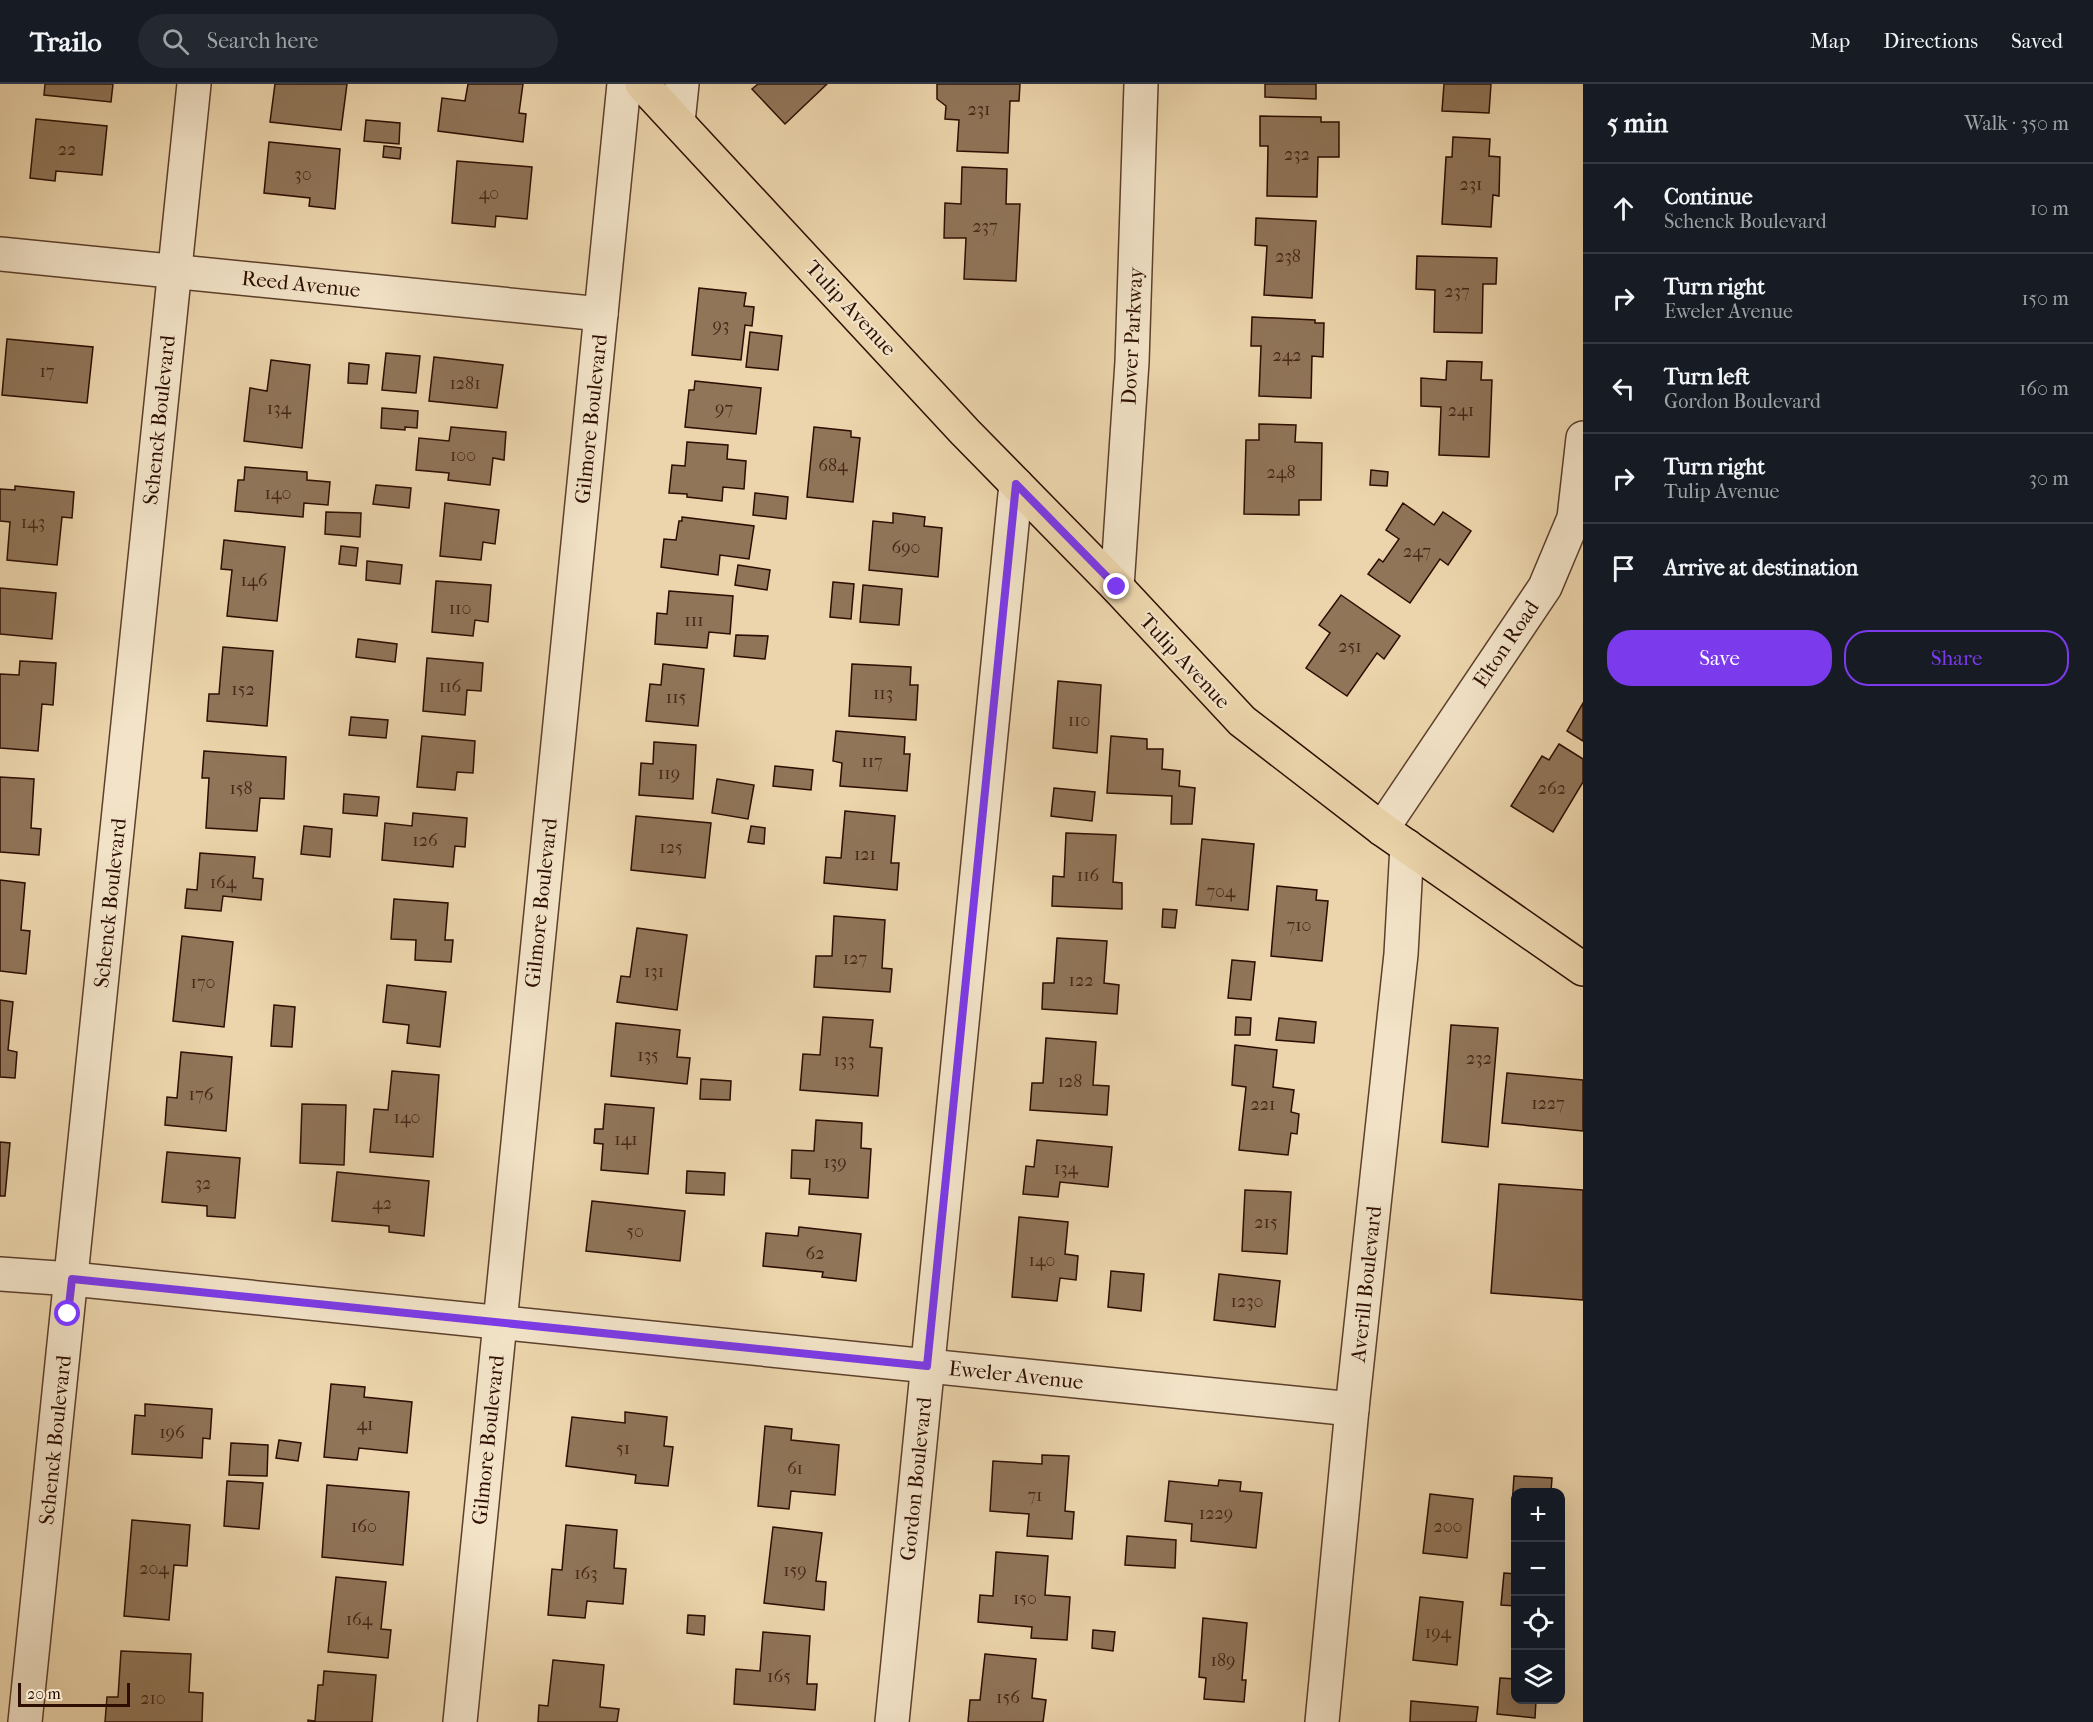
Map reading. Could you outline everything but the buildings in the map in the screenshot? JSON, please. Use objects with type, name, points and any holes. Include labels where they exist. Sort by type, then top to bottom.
[{"type":"main road","name":"Tulip Avenue","points":[[642,84],[965,432],[1117,587],[1242,721],[1394,838],[1583,969]]},
{"type":"street","name":"Schenck Boulevard","points":[[26,1722],[194,84]]},
{"type":"street","name":"Gilmore Boulevard","points":[[460,1722],[624,84]]},
{"type":"street","points":[[678,122],[682,84]]},
{"type":"street","name":"Dover Parkway","points":[[1117,587],[1132,362],[1141,84]]},
{"type":"street","name":"Reed Avenue","points":[[0,254],[601,314]]},
{"type":"street","name":"Elton Road","points":[[1394,838],[1545,587],[1574,518],[1583,438]]},
{"type":"street","name":"Gordon Boulevard","points":[[892,1722],[1016,484]]},
{"type":"street","name":"Averill Boulevard","points":[[1322,1722],[1352,1409],[1401,954],[1394,838]]},
{"type":"street","name":"Eweler Avenue","points":[[0,1274],[72,1279],[1352,1409]]},
{"type":"route","points":[[68,1314],[72,1279],[927,1366],[1016,484],[1117,587]]}]
